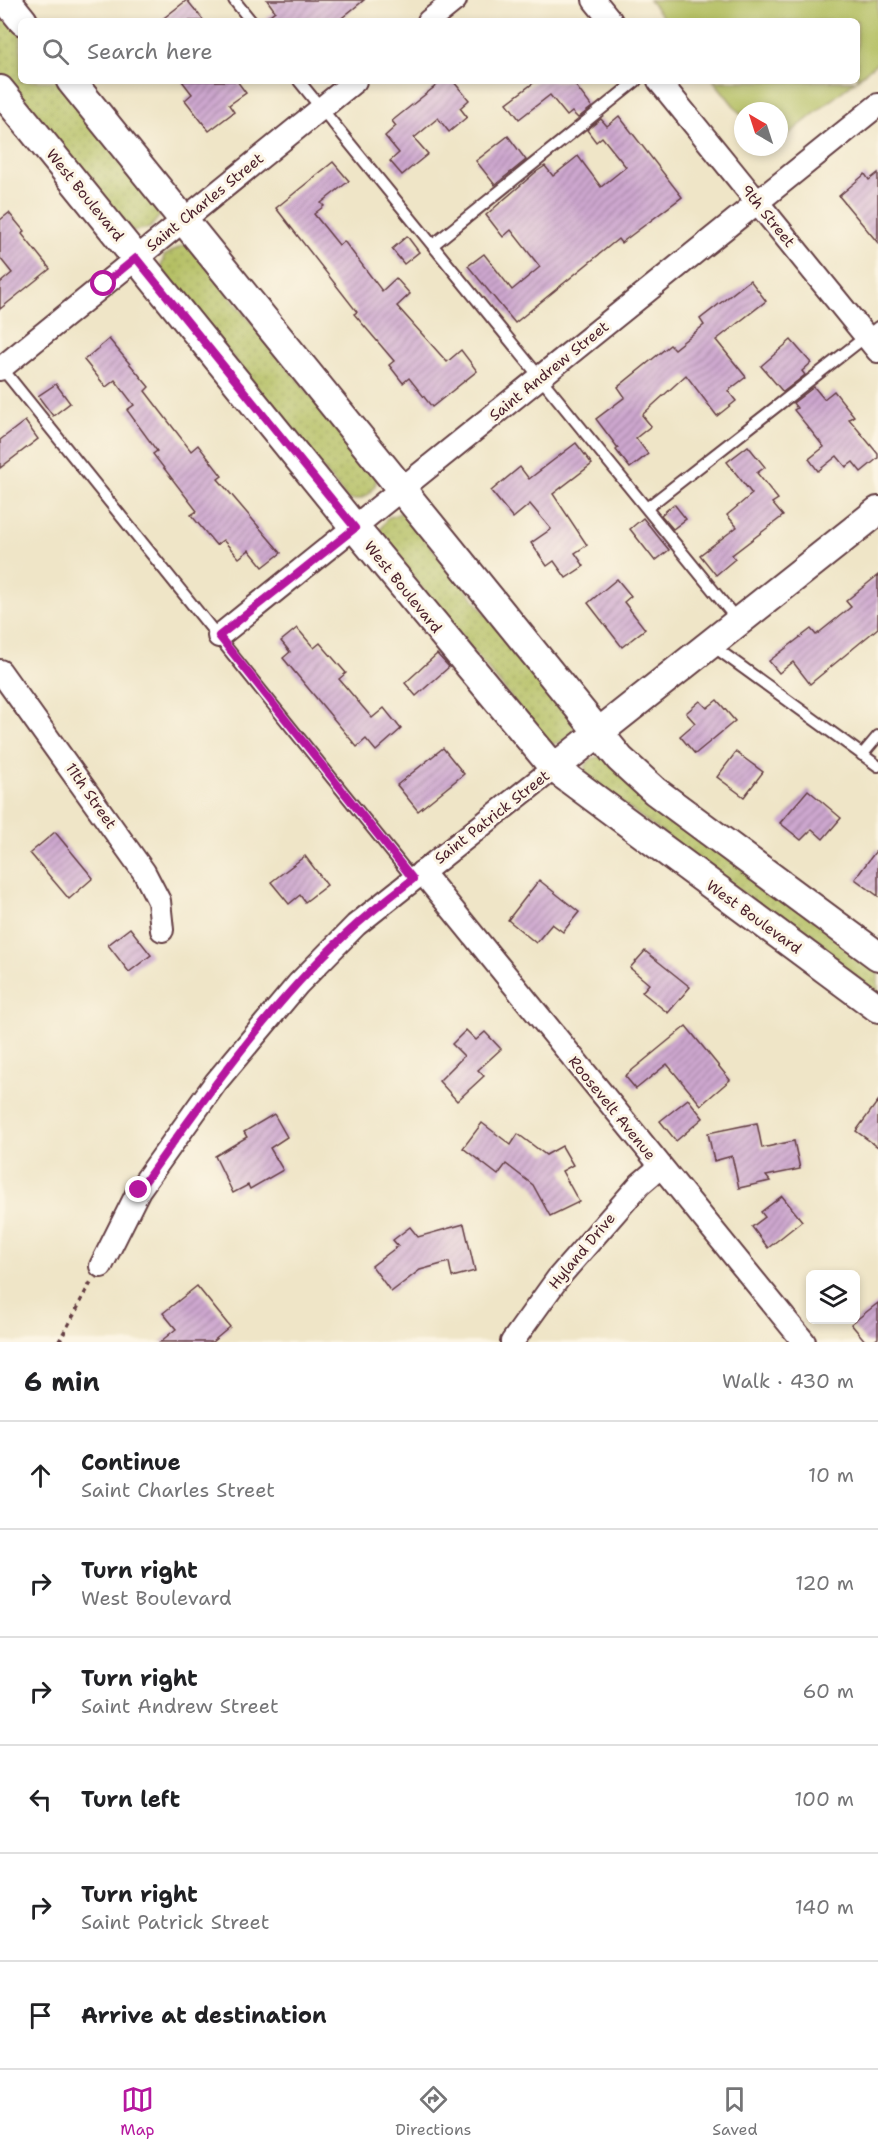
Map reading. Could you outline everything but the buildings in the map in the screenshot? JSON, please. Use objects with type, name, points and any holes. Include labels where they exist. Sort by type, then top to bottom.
[{"type":"street","points":[[6,0],[21,18]]},
{"type":"street","points":[[433,18],[455,0]]},
{"type":"street","points":[[594,0],[609,18]]},
{"type":"street","points":[[73,84],[620,759],[655,791],[878,957]]},
{"type":"street","name":"Saint Charles Street","points":[[0,367],[351,84]]},
{"type":"street","name":"9th Street","points":[[661,84],[757,203],[874,338]]},
{"type":"street","name":"West Boulevard","points":[[0,90],[355,528],[554,768],[878,1008]]},
{"type":"street","name":"Saint Andrew Street","points":[[219,636],[541,379],[878,105]]},
{"type":"street","name":"Saint Patrick Street","points":[[100,1266],[139,1190],[216,1082],[324,956],[356,925],[417,876],[878,511]]},
{"type":"street","name":"11th Street","points":[[0,671],[144,872],[159,901],[162,930]]},
{"type":"street","name":"Roosevelt Avenue","points":[[417,876],[804,1342]]},
{"type":"street","name":"Hyland Drive","points":[[512,1342],[558,1278],[640,1184],[660,1167]]},
{"type":"lane","points":[[234,0],[249,18]]},
{"type":"lane","points":[[301,84],[739,621]]},
{"type":"lane","points":[[433,245],[632,84]]},
{"type":"lane","points":[[648,507],[874,338]]},
{"type":"lane","points":[[0,367],[417,876]]},
{"type":"lane","points":[[710,644],[878,766]]},
{"type":"lane","points":[[862,755],[878,736]]},
{"type":"path","points":[[59,1342],[100,1266]]},
{"type":"green space","points":[[649,0],[878,0],[878,62],[860,77],[860,18],[664,18]]},
{"type":"green space","points":[[0,6],[18,28],[18,84],[62,84],[161,214],[150,228],[132,231],[0,72]]},
{"type":"green space","points":[[716,84],[851,84],[788,135],[788,102],[734,102],[734,106]]},
{"type":"green space","points":[[183,245],[188,245],[377,477],[368,495],[348,500],[161,268],[164,256]]},
{"type":"green space","points":[[403,512],[576,725],[566,739],[559,743],[549,744],[378,534],[387,518]]},
{"type":"green space","points":[[603,757],[878,965],[878,994],[586,776],[585,771],[589,761]]},
{"type":"route","points":[[104,284],[136,258],[355,528],[219,636],[413,879],[356,925],[298,984],[216,1082],[139,1190]]}]
